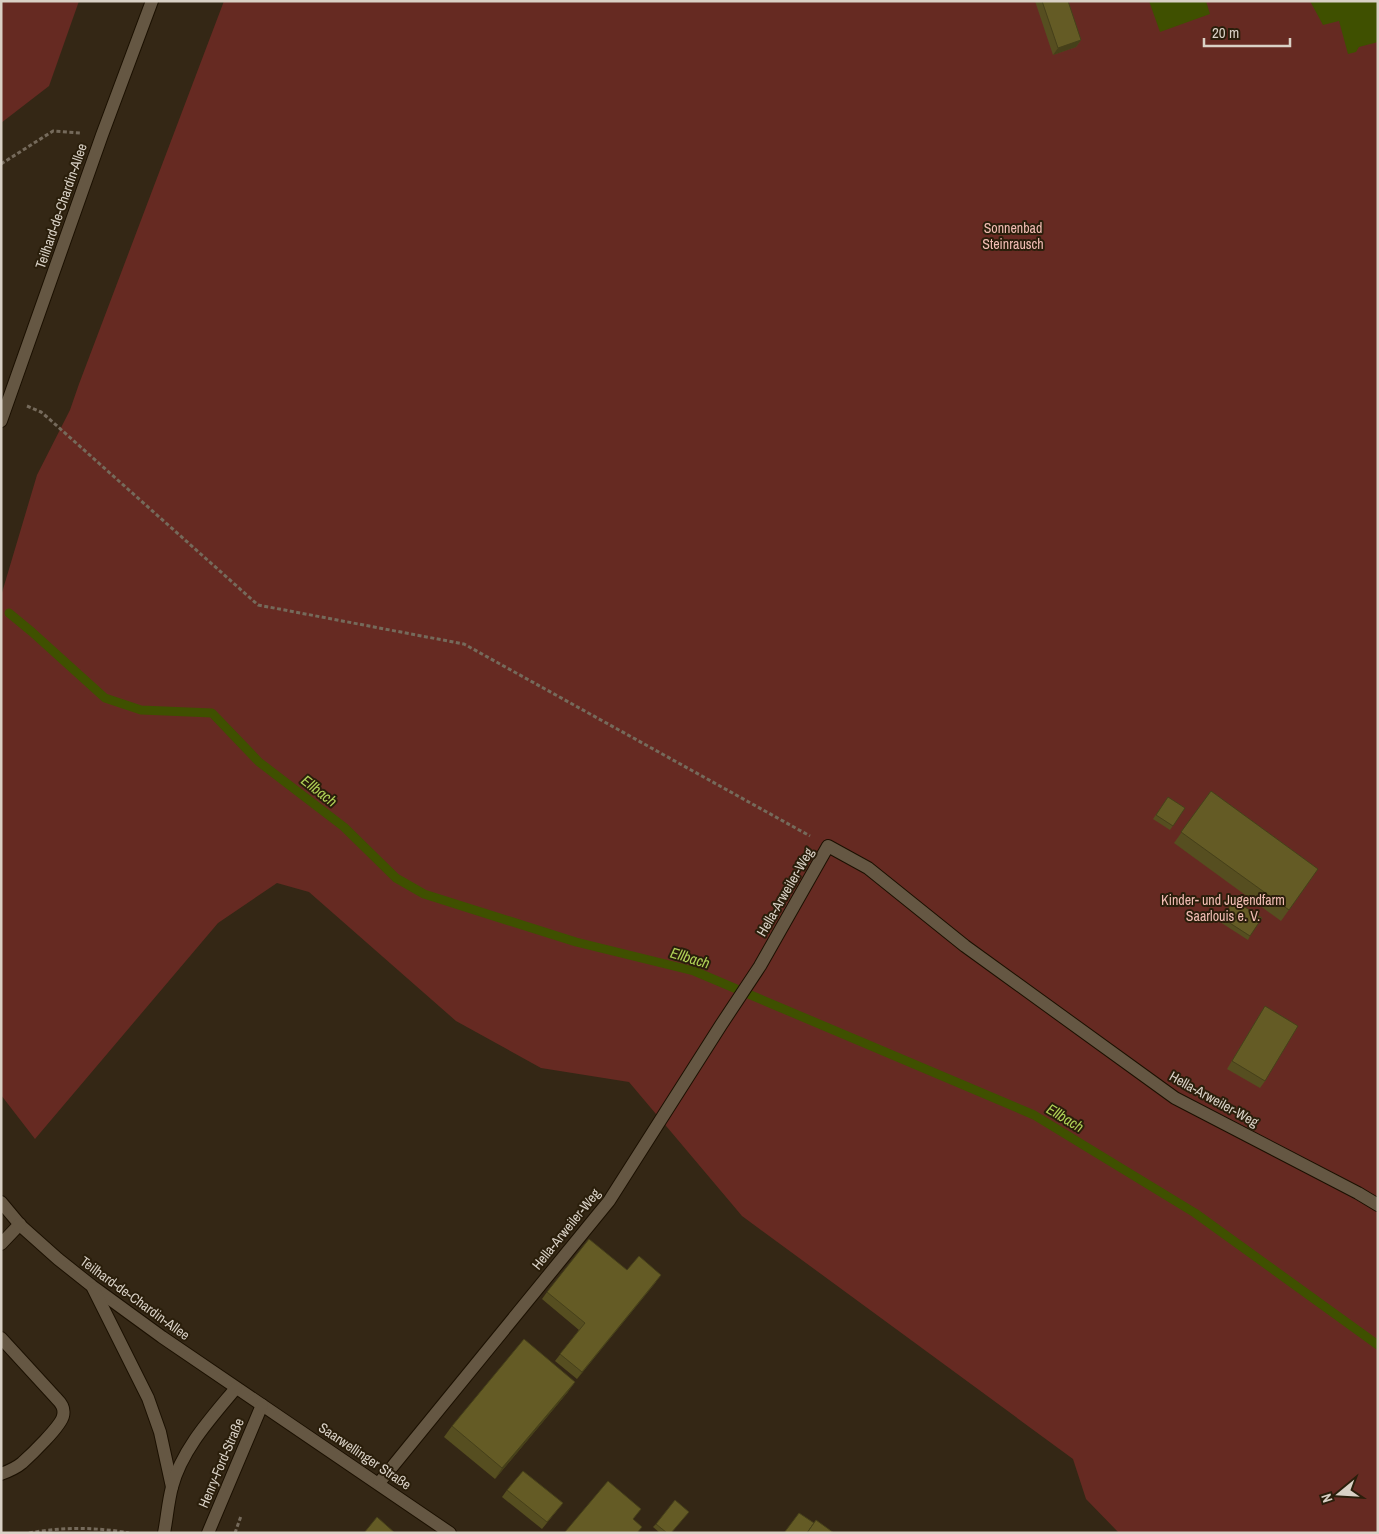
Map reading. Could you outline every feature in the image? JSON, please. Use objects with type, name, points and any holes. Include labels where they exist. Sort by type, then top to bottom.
[{"type":"street","name":"Teilhard-de-Chardin-Allee","points":[[1,421],[102,135],[152,1]]},
{"type":"street","name":"Hella-Arweiler-Weg","points":[[379,1483],[609,1201],[760,966],[828,846],[868,868],[965,946],[1175,1098],[1378,1204]]},
{"type":"street","name":"Teilhard-de-Chardin-Allee","points":[[1,1202],[20,1224],[58,1259],[92,1286],[262,1406]]},
{"type":"street","points":[[1,1244],[20,1224]]},
{"type":"street","points":[[92,1286],[148,1398],[160,1432],[172,1487]]},
{"type":"street","points":[[1,1338],[56,1398],[64,1410],[58,1427],[28,1457],[11,1471],[1,1474]]},
{"type":"street","name":"Henry-Ford-Straße","points":[[164,1533],[172,1487],[186,1452],[204,1426],[236,1388]]},
{"type":"street","name":"Saarwellinger Straße","points":[[262,1406],[379,1483],[450,1533]]},
{"type":"street","name":"Henry-Ford-Straße","points":[[208,1533],[262,1406]]},
{"type":"path","points":[[1,164],[53,131],[102,135]]},
{"type":"path","points":[[10,399],[40,412],[258,605],[464,644],[828,846]]},
{"type":"path","points":[[29,1533],[63,1529],[89,1529],[129,1533]]},
{"type":"green space","points":[[1,1],[79,1],[49,86],[1,123]]},
{"type":"green space","points":[[224,1],[1378,1],[1378,1533],[1119,1533],[1086,1499],[1073,1459],[742,1216],[629,1082],[541,1068],[456,1021],[309,892],[277,883],[218,923],[35,1139],[1,1095],[1,596],[37,475],[70,410]]},
{"type":"shaded area","points":[[1149,1],[1206,1],[1210,14],[1160,32]]},
{"type":"shaded area","points":[[1310,1],[1378,1],[1378,42],[1359,47],[1356,52],[1348,54],[1339,21],[1323,25]]},
{"type":"building","points":[[1042,1],[1068,1],[1081,40],[1058,48]]},
{"type":"building","points":[[1211,791],[1318,869],[1289,910],[1181,832]]},
{"type":"building","points":[[1168,797],[1185,808],[1173,826],[1156,815]]},
{"type":"building","points":[[1234,900],[1262,918],[1250,936],[1222,918]]},
{"type":"building","points":[[1265,1006],[1298,1026],[1265,1081],[1232,1061]]},
{"type":"building","points":[[589,1239],[627,1270],[639,1256],[661,1275],[582,1372],[560,1354],[585,1323],[547,1292]]},
{"type":"building","points":[[524,1339],[575,1382],[502,1468],[452,1426]]},
{"type":"building","points":[[523,1471],[563,1503],[547,1522],[507,1490]]},
{"type":"building","points":[[608,1481],[641,1509],[633,1519],[642,1527],[637,1533],[566,1533],[565,1532]]},
{"type":"building","points":[[675,1500],[689,1512],[671,1533],[667,1533],[656,1524]]},
{"type":"building","points":[[799,1513],[814,1523],[807,1533],[784,1533]]},
{"type":"building","points":[[377,1517],[395,1533],[364,1533]]},
{"type":"building","points":[[816,1520],[834,1533],[807,1533]]},
{"type":"waterway","name":"Ellbach","points":[[9,613],[105,698],[141,710],[212,713],[259,762],[344,827],[396,878],[424,894],[576,942],[694,971],[1034,1115],[1195,1213],[1378,1345]]},
{"type":"park label","name":"Sonnenbad Steinrausch","points":[[1013,236]]},
{"type":"park label","name":"Kinder- und Jugendfarm Saarlouis e. V.","points":[[1223,908]]}]
